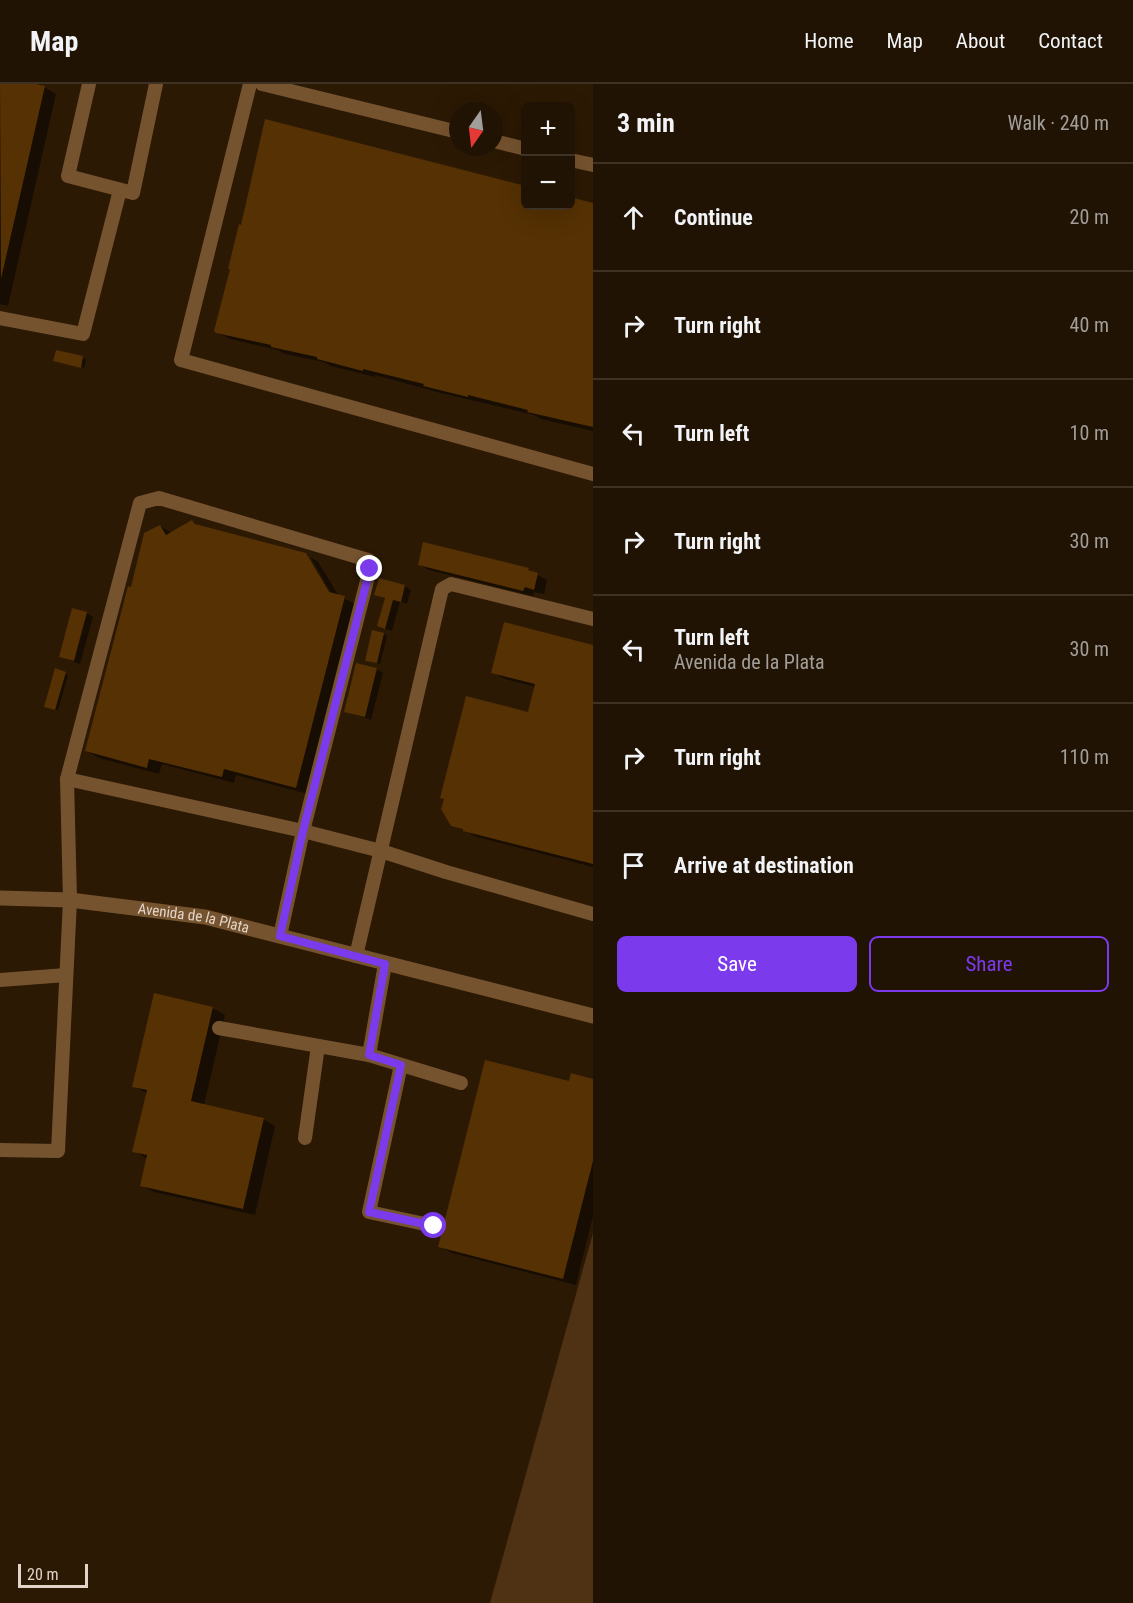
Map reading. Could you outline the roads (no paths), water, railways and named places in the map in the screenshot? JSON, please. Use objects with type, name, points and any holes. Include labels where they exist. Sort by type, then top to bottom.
[{"type":"street","name":"Avenida de la Plata","points":[[0,898],[70,900],[205,917],[593,1016]]},
{"type":"lane","points":[[89,84],[68,176],[133,193],[156,84]]},
{"type":"lane","points":[[250,84],[181,360],[593,474]]},
{"type":"lane","points":[[262,84],[449,130]]},
{"type":"lane","points":[[503,143],[521,148]]},
{"type":"lane","points":[[575,161],[593,165]]},
{"type":"lane","points":[[0,318],[83,334],[120,189]]},
{"type":"lane","points":[[0,1150],[58,1151],[70,900],[67,779],[140,503],[159,498],[368,560],[370,569],[303,831],[280,936]]},
{"type":"lane","points":[[356,956],[442,589],[451,584],[593,619]]},
{"type":"lane","points":[[67,779],[303,831],[381,851],[593,914]]},
{"type":"lane","points":[[369,1055],[385,964]]},
{"type":"lane","points":[[0,980],[66,975]]},
{"type":"lane","points":[[219,1028],[369,1055],[461,1083]]},
{"type":"lane","points":[[305,1138],[318,1046]]},
{"type":"lane","points":[[401,1065],[369,1212],[434,1226]]}]
